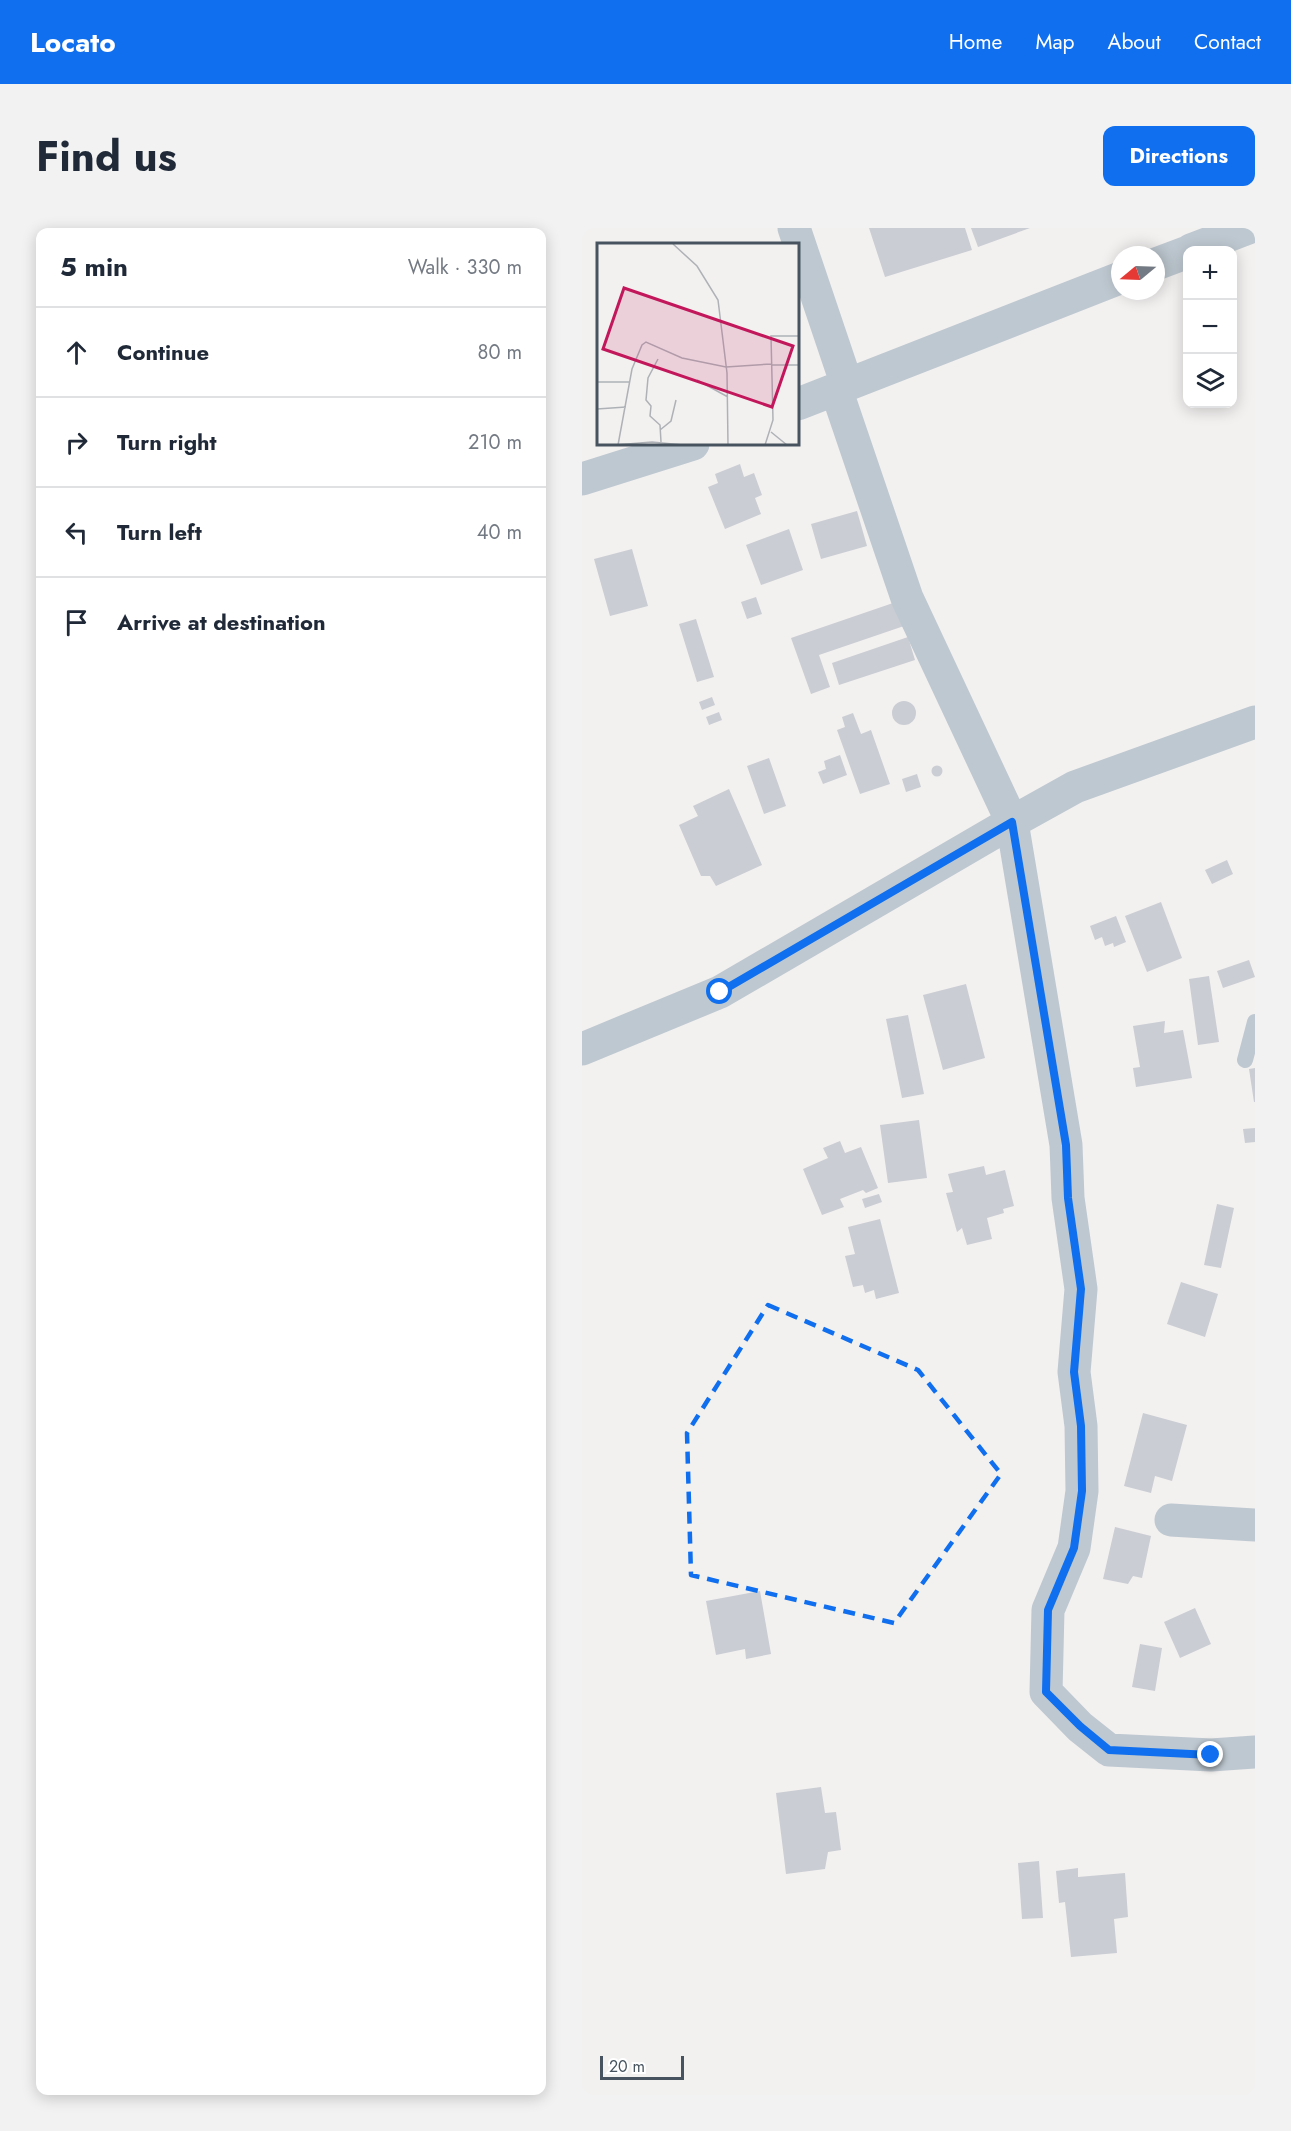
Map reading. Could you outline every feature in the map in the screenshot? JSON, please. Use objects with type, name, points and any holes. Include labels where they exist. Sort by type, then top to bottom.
[{"type":"street","points":[[794,228],[798,243]]},
{"type":"street","points":[[1202,246],[1248,228]]},
{"type":"street","points":[[800,248],[908,598],[1012,822],[1066,1145],[1068,1198],[1081,1289],[1074,1372],[1081,1426],[1082,1491],[1074,1548],[1048,1610],[1046,1692],[1080,1726],[1109,1750],[1211,1755],[1255,1752]]},
{"type":"street","points":[[1165,260],[1183,253]]},
{"type":"street","points":[[800,403],[1111,282]]},
{"type":"street","points":[[582,479],[687,446]]},
{"type":"street","points":[[582,1049],[720,992],[1012,822],[1075,788],[1255,722]]},
{"type":"street","points":[[1171,1520],[1255,1525]]},
{"type":"lane","points":[[1245,1060],[1255,1022]]},
{"type":"highlighted area","points":[[768,1305],[918,1370],[1001,1474],[894,1623],[691,1575],[687,1433]]},
{"type":"building","points":[[869,228],[965,228],[972,250],[885,277]]},
{"type":"building","points":[[971,228],[1030,228],[978,247]]},
{"type":"building","points":[[740,464],[744,477],[754,473],[762,495],[755,498],[761,514],[725,529],[708,487],[718,483],[715,474]]},
{"type":"building","points":[[857,511],[867,546],[821,559],[811,524]]},
{"type":"building","points":[[789,529],[803,570],[761,585],[746,545]]},
{"type":"building","points":[[632,549],[648,606],[610,616],[594,559]]},
{"type":"building","points":[[756,597],[762,614],[747,619],[741,602]]},
{"type":"building","points":[[896,602],[904,626],[819,655],[830,687],[811,694],[791,638]]},
{"type":"building","points":[[696,619],[714,677],[697,682],[679,624]]},
{"type":"building","points":[[908,637],[915,660],[839,685],[832,663]]},
{"type":"building","points":[[712,697],[715,705],[702,710],[699,702]]},
{"type":"building","points":[[904,701],[912,705],[916,713],[912,721],[904,725],[896,721],[892,713],[896,705]]},
{"type":"building","points":[[719,712],[722,720],[709,725],[706,717]]},
{"type":"building","points":[[853,713],[861,734],[871,730],[890,784],[860,794],[837,730],[845,727],[842,717]]},
{"type":"building","points":[[840,755],[847,775],[823,784],[818,772],[826,769],[824,761]]},
{"type":"building","points":[[769,758],[786,806],[764,814],[747,766]]},
{"type":"building","points":[[937,765],[943,771],[937,777],[931,771]]},
{"type":"building","points":[[917,774],[921,787],[906,792],[902,779]]},
{"type":"building","points":[[729,789],[762,865],[716,886],[710,876],[701,876],[679,825],[698,816],[693,806]]},
{"type":"building","points":[[1227,860],[1233,874],[1212,884],[1205,870]]},
{"type":"building","points":[[1161,902],[1182,958],[1147,972],[1125,916]]},
{"type":"building","points":[[1116,916],[1126,942],[1114,947],[1113,943],[1105,946],[1102,937],[1095,940],[1090,926]]},
{"type":"building","points":[[1249,960],[1255,977],[1223,988],[1217,971]]},
{"type":"building","points":[[1209,976],[1219,1042],[1198,1045],[1189,979]]},
{"type":"building","points":[[966,984],[985,1058],[943,1070],[923,995]]},
{"type":"building","points":[[908,1015],[924,1094],[902,1098],[886,1019]]},
{"type":"building","points":[[1165,1021],[1164,1033],[1183,1030],[1192,1078],[1136,1087],[1133,1068],[1140,1067],[1133,1026]]},
{"type":"building","points":[[1255,1068],[1255,1102],[1254,1102],[1249,1069]]},
{"type":"building","points":[[919,1120],[927,1178],[888,1183],[880,1125]]},
{"type":"building","points":[[1255,1128],[1255,1142],[1245,1143],[1243,1129]]},
{"type":"building","points":[[840,1141],[845,1153],[861,1147],[878,1188],[866,1193],[863,1190],[840,1199],[844,1207],[822,1215],[803,1169],[828,1158],[823,1148]]},
{"type":"building","points":[[984,1166],[986,1175],[1005,1170],[1014,1206],[1003,1209],[1004,1213],[987,1218],[992,1239],[967,1245],[962,1228],[957,1232],[946,1193],[953,1192],[948,1174]]},
{"type":"building","points":[[879,1194],[882,1202],[865,1208],[862,1199]]},
{"type":"building","points":[[1217,1204],[1234,1208],[1221,1268],[1204,1265]]},
{"type":"building","points":[[880,1219],[899,1293],[876,1299],[874,1290],[865,1293],[863,1285],[853,1287],[845,1256],[855,1254],[848,1227]]},
{"type":"building","points":[[1181,1282],[1218,1294],[1205,1337],[1167,1324]]},
{"type":"building","points":[[1143,1413],[1187,1425],[1172,1481],[1155,1476],[1151,1493],[1124,1486]]},
{"type":"building","points":[[1115,1527],[1151,1536],[1142,1578],[1133,1576],[1128,1584],[1103,1579]]},
{"type":"building","points":[[760,1591],[771,1654],[746,1659],[745,1649],[716,1655],[706,1601]]},
{"type":"building","points":[[1195,1608],[1211,1644],[1180,1658],[1164,1622]]},
{"type":"building","points":[[1140,1644],[1162,1648],[1155,1691],[1132,1687]]},
{"type":"building","points":[[821,1787],[825,1813],[836,1812],[841,1850],[828,1852],[825,1869],[786,1874],[776,1793]]},
{"type":"building","points":[[1039,1861],[1043,1918],[1022,1919],[1018,1863]]},
{"type":"building","points":[[1078,1868],[1078,1877],[1125,1873],[1128,1917],[1114,1919],[1117,1953],[1071,1957],[1065,1902],[1059,1903],[1056,1871]]},
{"type":"route","points":[[720,992],[1012,822],[1066,1145],[1068,1198],[1081,1289],[1080,1323],[1074,1372],[1081,1426],[1082,1491],[1074,1548],[1048,1610],[1046,1692],[1080,1726],[1109,1750],[1211,1755]]}]
